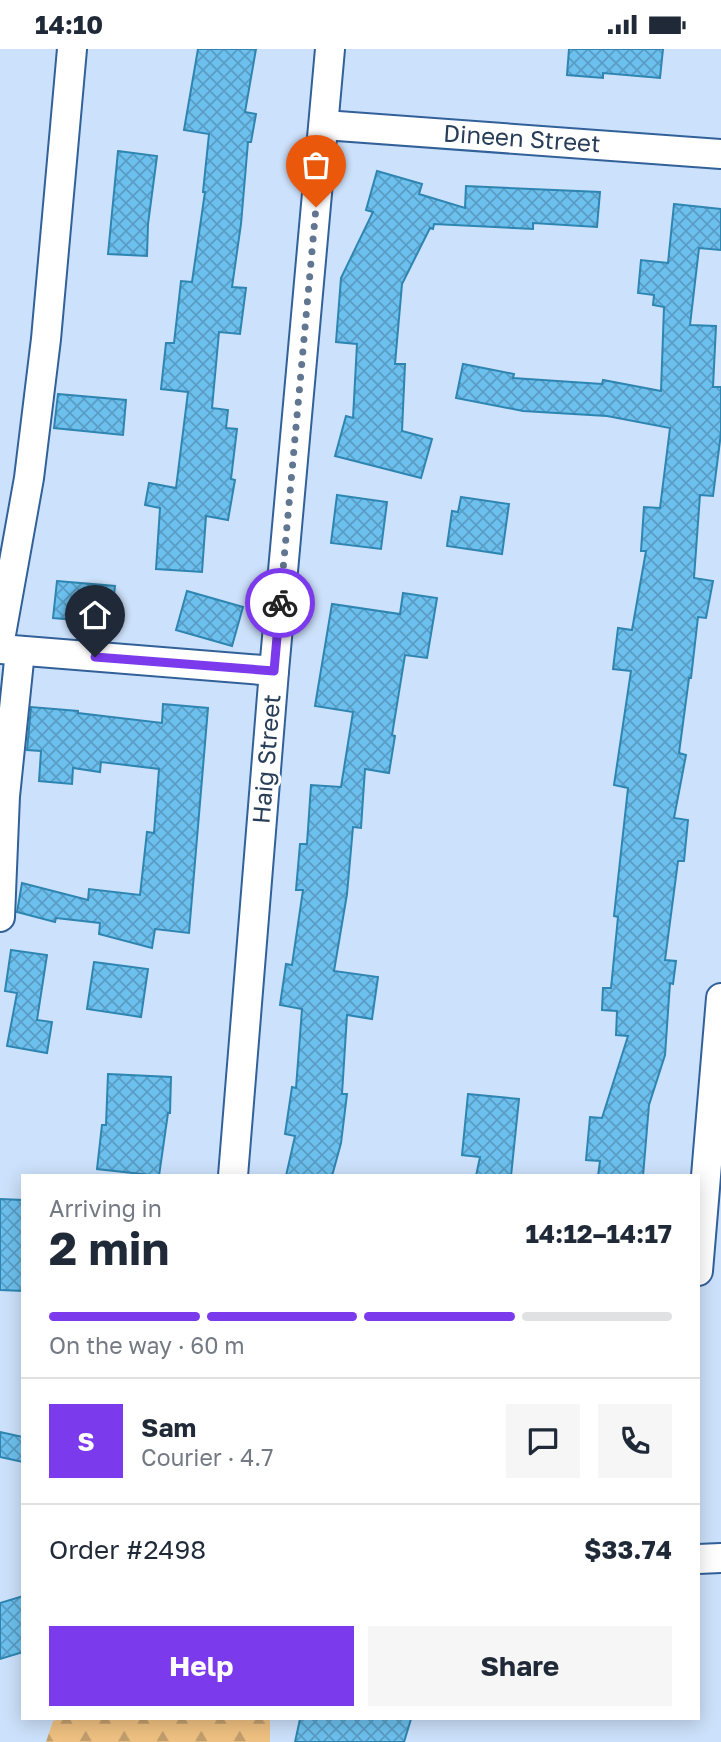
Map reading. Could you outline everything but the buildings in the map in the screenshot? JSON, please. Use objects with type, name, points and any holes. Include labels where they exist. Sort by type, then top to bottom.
[{"type":"street","points":[[0,917],[7,647],[46,339],[72,49]]},
{"type":"street","name":"Haig Street","points":[[233,1174],[274,671],[330,49]]},
{"type":"street","name":"Dineen Street","points":[[324,125],[721,154]]},
{"type":"street","points":[[7,647],[274,671]]},
{"type":"street","points":[[700,1247],[721,998]]},
{"type":"street","points":[[700,1559],[721,1558]]},
{"type":"green space","points":[[270,1720],[270,1742],[46,1742],[53,1721]]},
{"type":"way so far","points":[[280,603],[316,207]]},
{"type":"route","points":[[95,657],[274,671],[280,603]]}]
